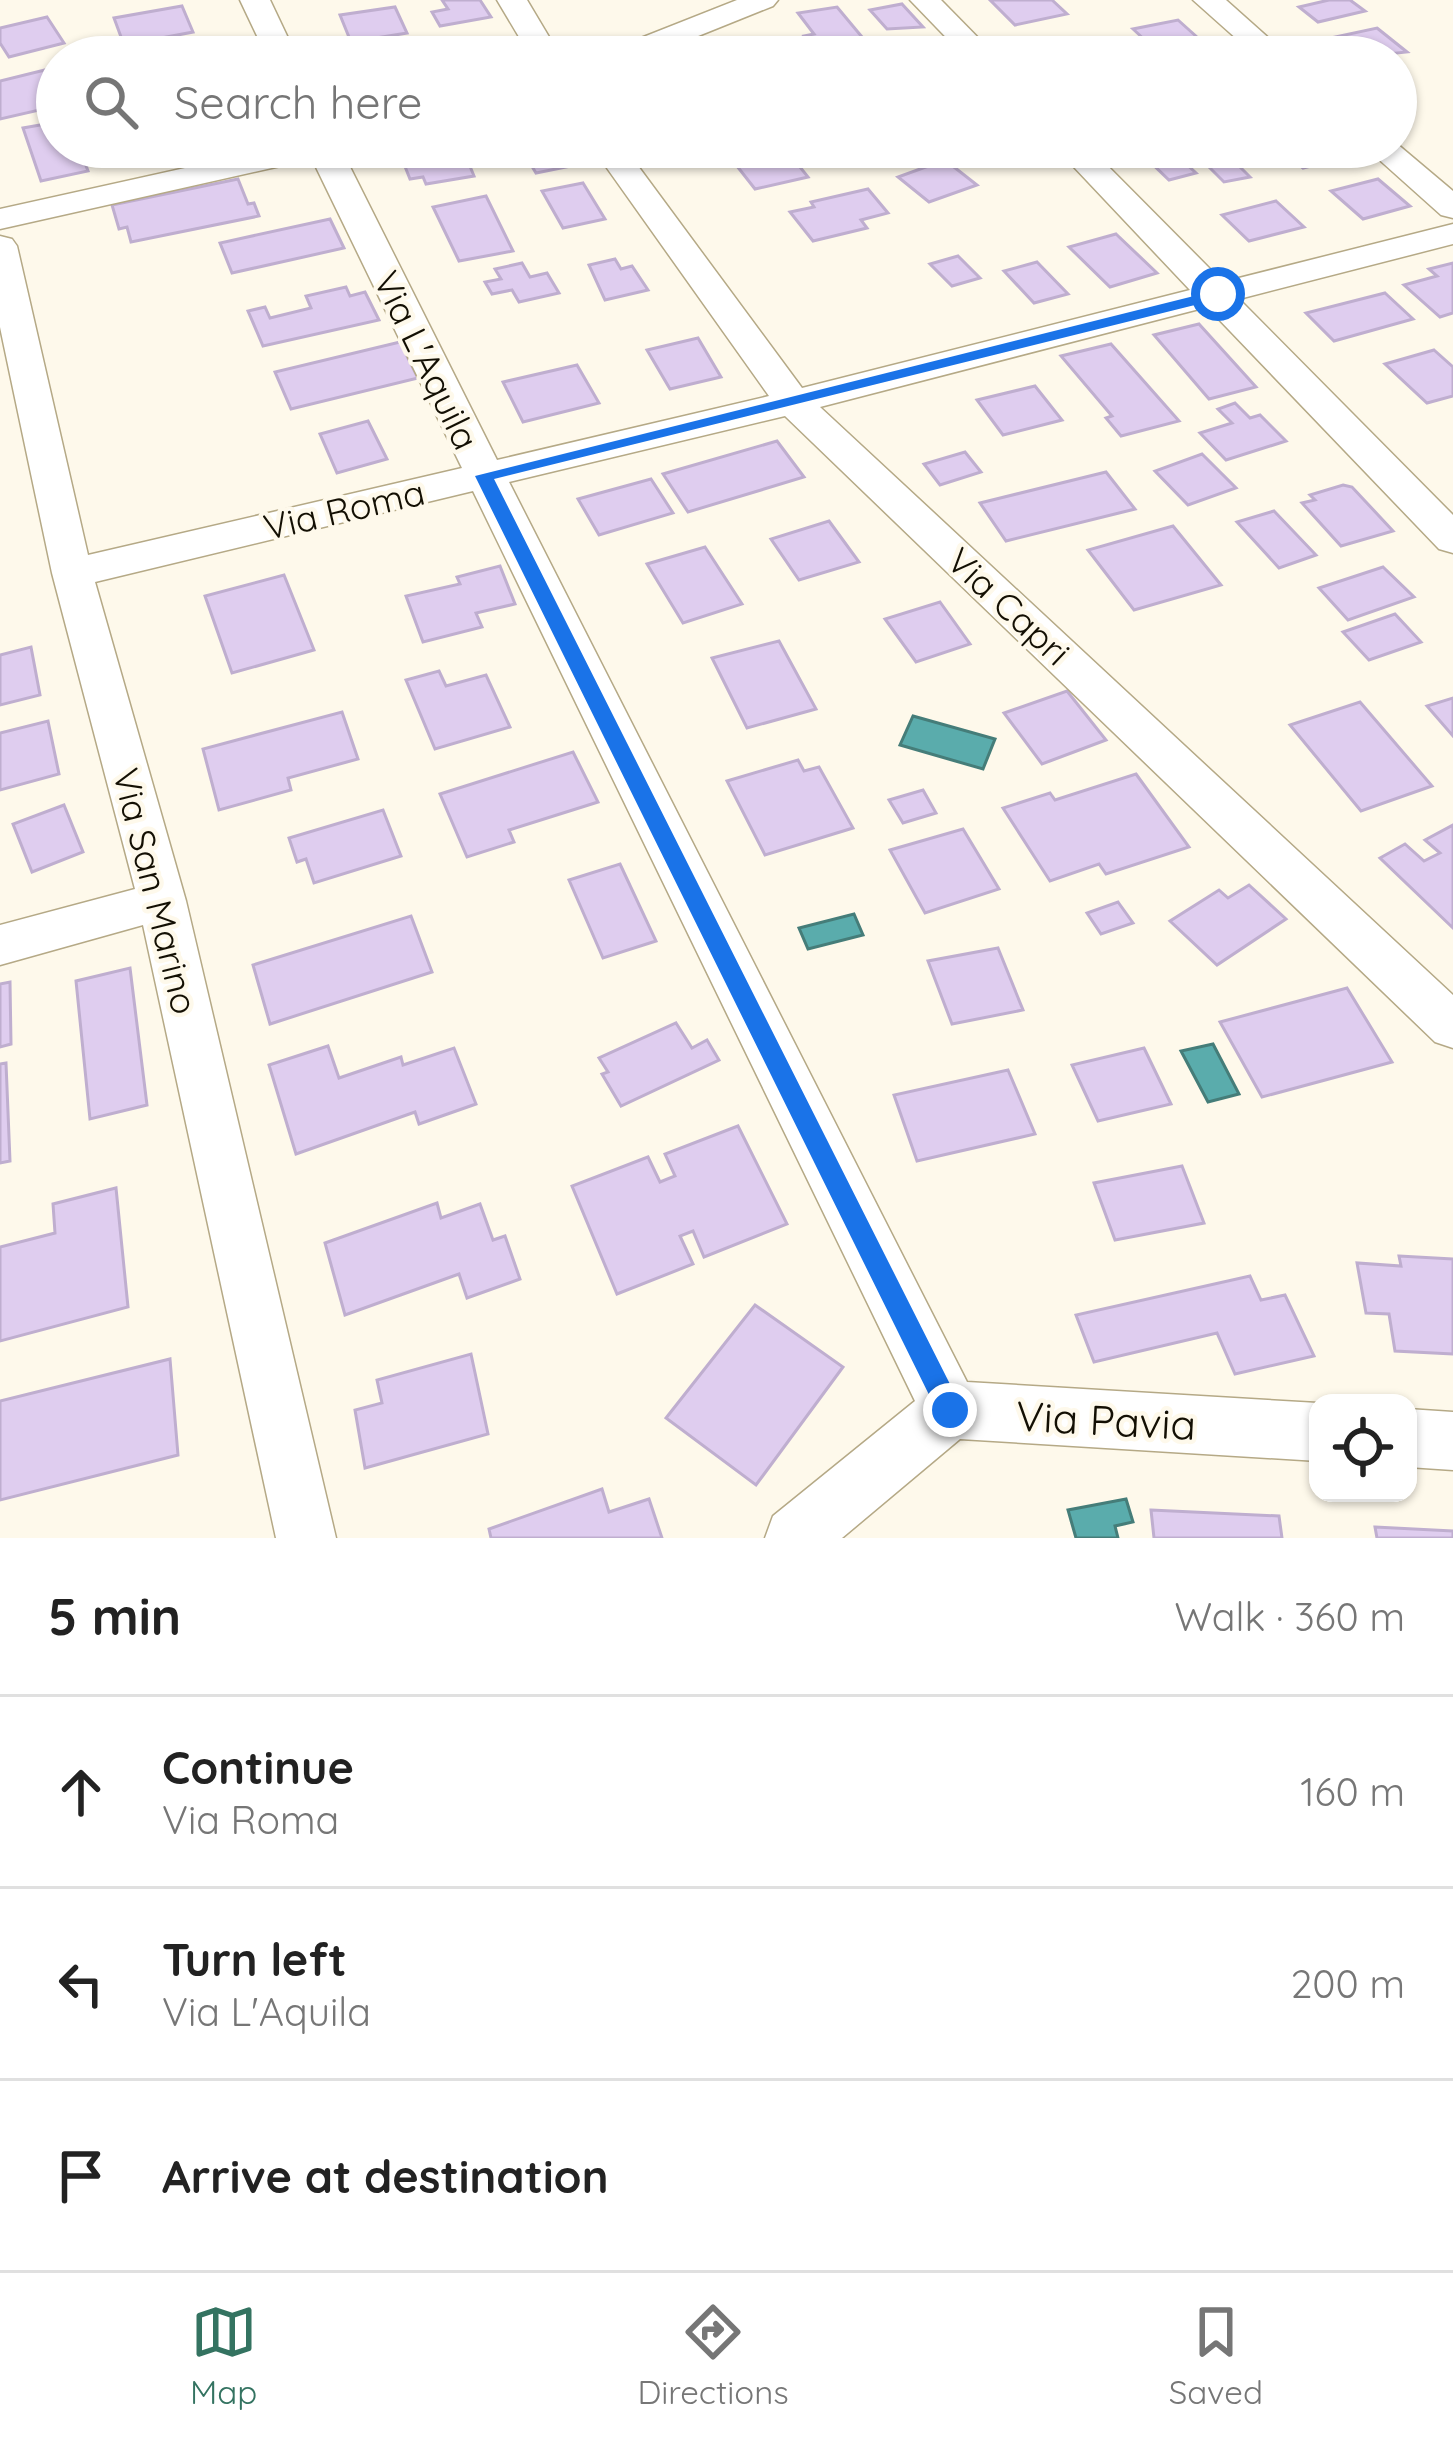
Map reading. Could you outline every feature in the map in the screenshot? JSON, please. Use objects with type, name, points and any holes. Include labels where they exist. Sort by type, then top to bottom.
[{"type":"street","points":[[255,0],[272,36]]},
{"type":"street","points":[[512,0],[533,36]]},
{"type":"street","points":[[672,36],[763,0]]},
{"type":"street","points":[[925,0],[961,36]]},
{"type":"street","points":[[1208,0],[1250,36]]},
{"type":"street","points":[[0,219],[229,168]]},
{"type":"street","name":"Via L'Aquila","points":[[333,168],[950,1410]]},
{"type":"street","name":"Via Capri","points":[[623,168],[793,402],[1453,1027]]},
{"type":"street","points":[[1092,168],[1453,539]]},
{"type":"street","points":[[1406,168],[1453,208]]},
{"type":"street","name":"Via Roma","points":[[72,573],[793,402],[1453,234]]},
{"type":"street","name":"Via San Marino","points":[[0,246],[72,573],[162,901],[306,1538]]},
{"type":"street","points":[[0,945],[162,901]]},
{"type":"street","points":[[795,1538],[950,1410]]},
{"type":"street","name":"Via Pavia","points":[[950,1410],[1309,1431]]},
{"type":"street","points":[[1417,1439],[1453,1441]]},
{"type":"water","points":[[913,716],[995,739],[983,769],[900,745]]},
{"type":"water","points":[[854,914],[863,935],[808,949],[799,928]]},
{"type":"water","points":[[1213,1044],[1239,1094],[1208,1102],[1181,1051]]},
{"type":"water","points":[[1126,1499],[1133,1522],[1115,1526],[1118,1538],[1076,1538],[1068,1510]]},
{"type":"building","points":[[442,0],[480,0],[491,17],[440,26],[432,12],[448,9]]},
{"type":"building","points":[[990,0],[1052,0],[1067,14],[1015,25]]},
{"type":"building","points":[[1350,0],[1365,11],[1318,22],[1299,7]]},
{"type":"building","points":[[902,4],[923,27],[887,29],[870,10]]},
{"type":"building","points":[[182,6],[193,32],[121,36],[114,18]]},
{"type":"building","points":[[395,7],[407,33],[349,36],[340,15]]},
{"type":"building","points":[[837,7],[861,36],[804,36],[814,34],[798,13]]},
{"type":"building","points":[[47,17],[59,36],[36,36],[36,50],[9,57],[0,43],[0,28]]},
{"type":"building","points":[[1178,20],[1196,36],[1141,36],[1133,29]]},
{"type":"building","points":[[1377,28],[1387,36],[1340,36]]},
{"type":"building","points":[[36,72],[36,111],[0,119],[0,81]]},
{"type":"building","points":[[36,126],[36,166],[23,128]]},
{"type":"building","points":[[37,168],[88,171],[41,181]]},
{"type":"building","points":[[406,168],[471,168],[474,176],[426,184],[423,177],[410,179]]},
{"type":"building","points":[[738,168],[801,168],[808,177],[755,189]]},
{"type":"building","points":[[923,168],[955,168],[977,185],[929,202],[898,177]]},
{"type":"building","points":[[1157,168],[1191,168],[1196,173],[1169,180]]},
{"type":"building","points":[[1210,168],[1241,168],[1250,177],[1224,182]]},
{"type":"building","points":[[238,179],[248,204],[254,203],[259,216],[131,242],[127,227],[119,229],[112,205]]},
{"type":"building","points":[[1378,179],[1410,206],[1363,219],[1331,191]]},
{"type":"building","points":[[583,183],[605,219],[563,228],[542,191]]},
{"type":"building","points":[[868,189],[888,213],[861,220],[867,228],[813,241],[790,212],[814,207],[811,202]]},
{"type":"building","points":[[486,196],[513,251],[459,261],[433,207]]},
{"type":"building","points":[[1276,201],[1304,227],[1249,241],[1222,215]]},
{"type":"building","points":[[330,219],[344,248],[232,273],[220,243]]},
{"type":"building","points":[[1116,234],[1157,273],[1110,287],[1069,247]]},
{"type":"building","points":[[958,256],[980,278],[952,286],[930,264]]},
{"type":"building","points":[[615,259],[621,269],[632,266],[648,290],[605,300],[589,265]]},
{"type":"building","points":[[1037,262],[1068,294],[1034,303],[1004,271]]},
{"type":"building","points":[[522,263],[530,277],[547,273],[559,293],[519,302],[512,290],[492,294],[485,282],[501,279],[495,269]]},
{"type":"building","points":[[1453,263],[1453,313],[1440,317],[1404,285],[1437,276],[1429,269]]},
{"type":"building","points":[[346,287],[350,296],[365,292],[379,320],[263,346],[248,311],[265,307],[270,318],[311,308],[306,296]]},
{"type":"building","points":[[1385,293],[1413,319],[1334,341],[1306,313]]},
{"type":"building","points":[[1199,324],[1256,387],[1209,399],[1154,335]]},
{"type":"building","points":[[698,338],[721,377],[670,389],[647,350]]},
{"type":"building","points":[[400,342],[418,378],[291,409],[275,372]]},
{"type":"building","points":[[1111,344],[1179,421],[1121,436],[1106,418],[1112,416],[1061,356]]},
{"type":"building","points":[[1434,350],[1453,367],[1453,396],[1427,403],[1385,364]]},
{"type":"building","points":[[577,365],[599,403],[523,422],[503,382]]},
{"type":"building","points":[[1035,386],[1062,420],[1003,435],[977,400]]},
{"type":"building","points":[[1235,403],[1250,418],[1260,415],[1286,441],[1226,460],[1200,433],[1232,423],[1218,409]]},
{"type":"building","points":[[368,421],[387,459],[337,473],[320,434]]},
{"type":"building","points":[[777,441],[804,477],[688,512],[663,474]]},
{"type":"building","points":[[965,452],[981,472],[940,485],[924,464]]},
{"type":"building","points":[[1202,454],[1236,488],[1188,505],[1155,471]]},
{"type":"building","points":[[1106,472],[1135,509],[1006,541],[980,503]]},
{"type":"building","points":[[651,479],[673,513],[599,535],[578,499]]},
{"type":"building","points":[[1343,485],[1352,487],[1393,531],[1341,546],[1302,503],[1315,500],[1310,495]]},
{"type":"building","points":[[1274,511],[1316,555],[1279,568],[1237,522]]},
{"type":"building","points":[[829,521],[859,562],[799,580],[771,539]]},
{"type":"building","points":[[1173,526],[1221,585],[1134,610],[1088,550]]},
{"type":"building","points":[[705,547],[742,604],[683,623],[647,564]]},
{"type":"building","points":[[500,566],[515,604],[476,613],[482,627],[423,642],[406,596],[460,584],[457,577]]},
{"type":"building","points":[[1383,567],[1414,597],[1348,620],[1319,588]]},
{"type":"building","points":[[284,575],[314,650],[232,673],[205,596]]},
{"type":"building","points":[[940,602],[970,644],[916,662],[885,619]]},
{"type":"building","points":[[1395,614],[1421,642],[1369,660],[1343,632]]},
{"type":"building","points":[[779,641],[816,709],[747,728],[712,658]]},
{"type":"building","points":[[31,647],[40,695],[0,705],[0,655]]},
{"type":"building","points":[[439,671],[446,686],[486,675],[510,727],[435,749],[406,680]]},
{"type":"building","points":[[1067,691],[1106,740],[1042,764],[1004,713]]},
{"type":"building","points":[[1453,698],[1453,736],[1427,706]]},
{"type":"building","points":[[1360,702],[1432,786],[1361,811],[1290,725]]},
{"type":"building","points":[[342,712],[358,759],[288,778],[291,790],[219,810],[203,749]]},
{"type":"building","points":[[48,721],[59,774],[0,790],[0,733]]},
{"type":"building","points":[[573,752],[598,802],[509,830],[514,842],[467,857],[440,794]]},
{"type":"building","points":[[798,760],[804,771],[819,767],[853,828],[765,855],[727,781]]},
{"type":"building","points":[[1136,774],[1189,847],[1106,874],[1099,864],[1050,881],[1003,808],[1050,793],[1055,800]]},
{"type":"building","points":[[923,790],[936,813],[903,823],[889,800]]},
{"type":"building","points":[[64,805],[83,852],[32,872],[13,824]]},
{"type":"building","points":[[383,810],[401,856],[314,883],[306,859],[297,862],[289,838]]},
{"type":"building","points":[[1453,825],[1453,928],[1380,858],[1405,844],[1424,861],[1440,853],[1425,840]]},
{"type":"building","points":[[963,829],[999,889],[925,913],[890,850]]},
{"type":"building","points":[[620,864],[656,941],[603,958],[569,880]]},
{"type":"building","points":[[1249,885],[1286,919],[1217,965],[1170,921],[1219,890],[1228,898]]},
{"type":"building","points":[[1118,902],[1133,923],[1101,934],[1087,913]]},
{"type":"building","points":[[411,916],[432,972],[270,1024],[253,965]]},
{"type":"building","points":[[998,948],[1023,1010],[952,1024],[928,961]]},
{"type":"building","points":[[130,968],[147,1105],[90,1119],[76,981]]},
{"type":"building","points":[[10,982],[11,1044],[0,1047],[0,984]]},
{"type":"building","points":[[1347,988],[1392,1062],[1262,1097],[1220,1022]]},
{"type":"building","points":[[676,1023],[692,1048],[707,1040],[719,1060],[621,1106],[602,1074],[608,1072],[599,1058]]},
{"type":"building","points":[[328,1046],[339,1078],[401,1057],[403,1065],[454,1048],[476,1104],[419,1124],[415,1112],[296,1154],[269,1065]]},
{"type":"building","points":[[1144,1048],[1171,1104],[1098,1121],[1072,1065]]},
{"type":"building","points":[[6,1063],[10,1161],[0,1163],[0,1064]]},
{"type":"building","points":[[1008,1070],[1035,1134],[917,1161],[894,1095]]},
{"type":"building","points":[[738,1126],[787,1224],[704,1257],[693,1231],[680,1236],[693,1264],[617,1294],[572,1186],[648,1157],[660,1182],[675,1176],[665,1154]]},
{"type":"building","points":[[1182,1166],[1204,1223],[1115,1240],[1094,1183]]},
{"type":"building","points":[[116,1188],[128,1307],[0,1341],[0,1247],[55,1233],[53,1204]]},
{"type":"building","points":[[437,1203],[441,1218],[480,1204],[493,1240],[505,1236],[520,1279],[467,1298],[459,1274],[345,1315],[325,1243]]},
{"type":"building","points":[[1399,1256],[1453,1259],[1453,1354],[1395,1351],[1389,1314],[1366,1313],[1357,1263],[1401,1266]]},
{"type":"building","points":[[1250,1276],[1261,1300],[1285,1295],[1314,1356],[1235,1374],[1217,1333],[1094,1362],[1076,1315]]},
{"type":"building","points":[[755,1305],[843,1367],[756,1485],[666,1418]]},
{"type":"building","points":[[471,1354],[488,1434],[365,1468],[355,1410],[382,1403],[377,1380]]},
{"type":"building","points":[[170,1359],[178,1455],[0,1500],[0,1401]]},
{"type":"building","points":[[602,1489],[609,1512],[649,1499],[662,1538],[491,1538],[489,1529]]},
{"type":"building","points":[[1151,1510],[1279,1516],[1282,1538],[1154,1538]]},
{"type":"building","points":[[1375,1527],[1453,1531],[1453,1538],[1377,1538]]},
{"type":"route","points":[[950,1410],[484,476],[1218,294]]}]
